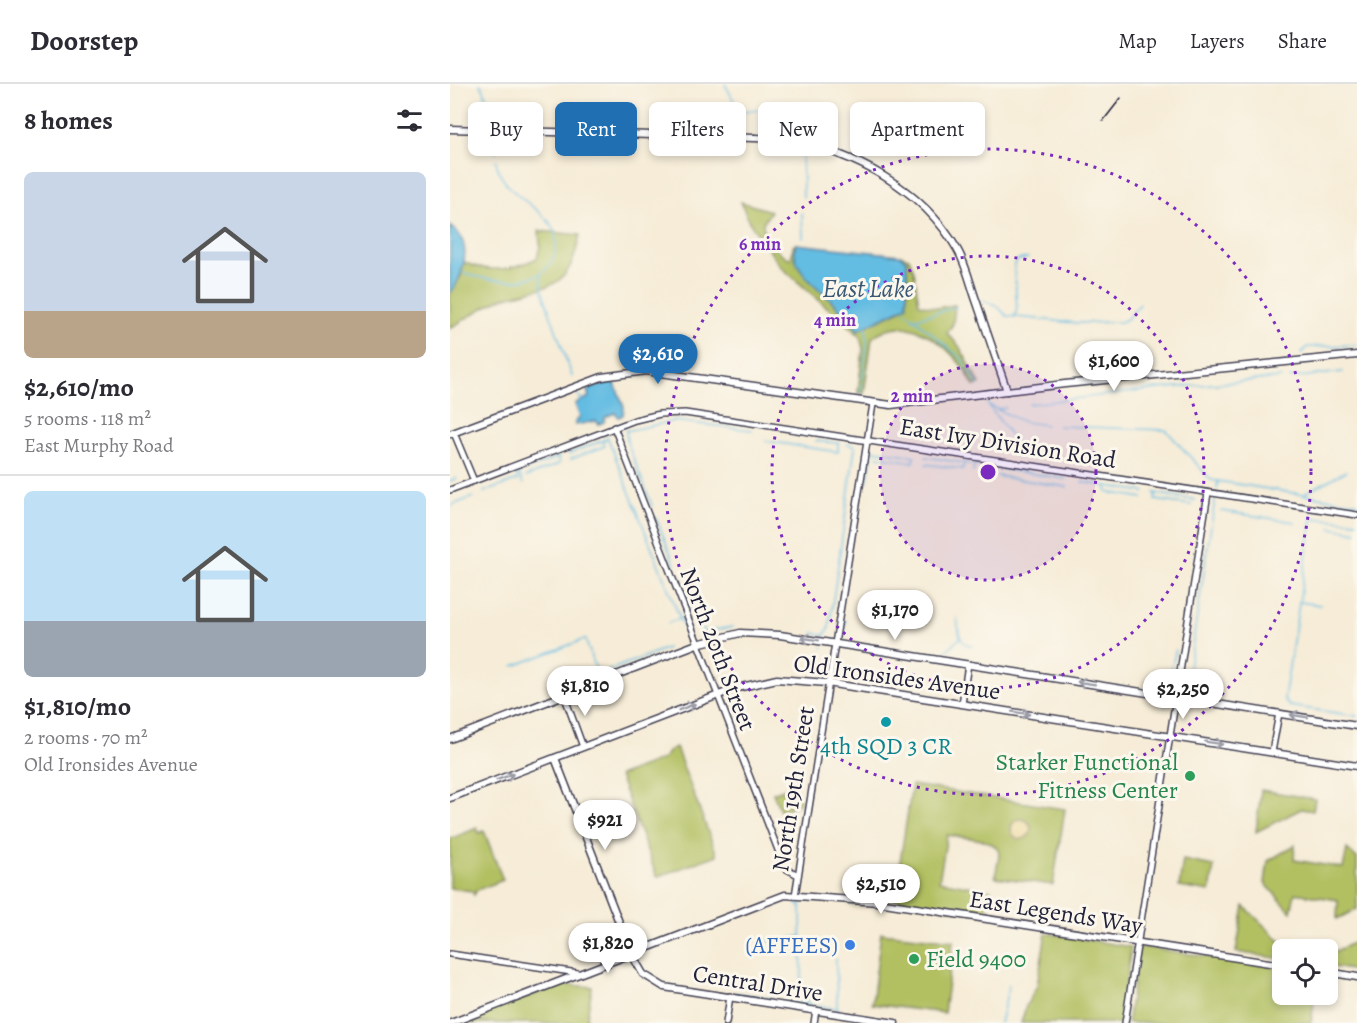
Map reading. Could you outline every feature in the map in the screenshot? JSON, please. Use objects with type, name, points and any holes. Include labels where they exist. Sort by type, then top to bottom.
[{"type":"street","points":[[450,129],[786,139],[819,146],[860,162],[883,175],[925,208],[958,250],[1007,391]]},
{"type":"street","points":[[474,481],[452,434],[602,377],[631,371],[646,371],[891,405],[1357,355]]},
{"type":"street","name":"North 19th Street","points":[[795,896],[827,682],[873,404]]},
{"type":"street","name":"East Ivy Division Road","points":[[450,490],[614,427],[654,415],[685,413],[1357,515]]},
{"type":"street","name":"North 20th Street","points":[[614,427],[784,868],[798,875]]},
{"type":"street","points":[[1125,1023],[1168,736],[1208,493]]},
{"type":"street","points":[[450,739],[697,644],[748,632],[834,643],[1357,726]]},
{"type":"street","points":[[962,704],[968,664]]},
{"type":"street","name":"Old Ironsides Avenue","points":[[450,798],[716,696],[767,680],[827,682],[1357,766]]},
{"type":"street","points":[[564,695],[583,747]]},
{"type":"street","points":[[1272,752],[1279,713]]},
{"type":"street","name":"Central Drive","points":[[555,758],[631,953],[643,974],[664,987],[895,1023]]},
{"type":"street","name":"East Legends Way","points":[[451,1023],[780,896],[878,902],[1272,963]]},
{"type":"street","points":[[450,954],[578,973]]},
{"type":"street","points":[[1338,974],[1357,977]]},
{"type":"street","points":[[726,1023],[730,996]]},
{"type":"street","points":[[814,1023],[816,1010]]},
{"type":"green space","points":[[741,202],[771,211],[763,223],[772,245],[791,259],[793,246],[796,244],[794,251],[807,278],[817,285],[847,318],[866,326],[903,309],[908,290],[907,262],[900,255],[909,258],[914,271],[919,304],[937,308],[955,305],[953,324],[947,333],[959,346],[980,384],[974,386],[964,368],[932,338],[909,328],[896,327],[884,330],[872,338],[864,393],[858,393],[863,349],[860,336],[782,268],[749,222]]},
{"type":"green space","points":[[539,231],[580,235],[576,253],[564,276],[547,286],[493,303],[450,328],[450,294],[461,276],[464,262],[483,268],[501,269],[528,262],[537,258],[540,246]]},
{"type":"green space","points":[[676,748],[717,855],[657,877],[619,776],[663,759],[669,751]]},
{"type":"green space","points":[[794,785],[801,803],[792,807],[785,788]]},
{"type":"green space","points":[[912,785],[1065,809],[1053,885],[995,877],[999,856],[997,848],[985,841],[947,835],[939,881],[991,890],[986,915],[894,900]]},
{"type":"green space","points":[[783,789],[790,808],[780,811],[773,793]]},
{"type":"green space","points":[[1261,790],[1315,799],[1313,811],[1301,809],[1256,832]]},
{"type":"green space","points":[[477,828],[479,833],[484,831],[503,880],[477,890],[474,895],[472,891],[450,888],[450,839]]},
{"type":"green space","points":[[1295,845],[1294,860],[1343,868],[1347,849],[1357,858],[1357,909],[1337,919],[1338,900],[1295,893],[1291,912],[1265,883],[1268,861]]},
{"type":"green space","points":[[1183,860],[1214,866],[1210,892],[1179,887]]},
{"type":"green space","points":[[1244,906],[1278,939],[1272,939],[1272,957],[1236,952]]},
{"type":"green space","name":"Field 9400","points":[[881,933],[953,941],[944,1013],[872,1004]]},
{"type":"green space","points":[[1046,933],[1131,947],[1121,1023],[1021,1023],[1026,1006],[1037,986]]},
{"type":"green space","points":[[1357,941],[1357,971],[1338,968],[1338,950]]},
{"type":"green space","points":[[1143,947],[1272,966],[1272,1005],[1314,1005],[1311,1023],[1127,1023],[1139,949]]},
{"type":"green space","points":[[561,984],[592,987],[586,1023],[462,1023]]},
{"type":"sand","points":[[1017,819],[1025,819],[1031,825],[1031,833],[1025,839],[1017,839],[1011,833],[1011,825]]},
{"type":"water","points":[[450,226],[461,237],[465,251],[461,274],[450,294]]},
{"type":"water","name":"East Lake","points":[[796,244],[900,255],[907,261],[907,306],[858,330],[802,271],[795,254]]},
{"type":"water","points":[[614,381],[624,407],[623,415],[619,417],[615,413],[605,417],[604,422],[599,424],[596,421],[576,425],[575,422],[580,417],[575,404],[589,397],[587,390]]},
{"type":"waterway","points":[[480,84],[487,102]]},
{"type":"waterway","points":[[725,84],[736,105],[746,111],[758,109]]},
{"type":"waterway","points":[[802,156],[803,197]]},
{"type":"waterway","points":[[463,273],[491,280],[521,280],[540,274],[554,256],[556,240],[552,227],[544,216],[509,187],[501,175],[496,160]]},
{"type":"waterway","points":[[802,213],[803,238]]},
{"type":"waterway","points":[[1015,316],[1017,308],[1014,265],[1018,260],[1028,258]]},
{"type":"waterway","points":[[541,274],[542,290],[572,376]]},
{"type":"waterway","points":[[981,300],[996,305],[1007,316],[1076,323],[1121,322],[1127,319],[1140,304]]},
{"type":"waterway","points":[[914,319],[956,307]]},
{"type":"waterway","points":[[904,310],[961,358],[978,385]]},
{"type":"waterway","points":[[861,394],[867,343],[866,326]]},
{"type":"waterway","points":[[1301,354],[1307,347],[1357,345]]},
{"type":"waterway","points":[[1290,378],[1343,372]]},
{"type":"waterway","points":[[1029,404],[1166,388],[1281,378]]},
{"type":"waterway","points":[[577,391],[583,404]]},
{"type":"waterway","points":[[987,403],[1018,446],[1017,457]]},
{"type":"waterway","points":[[990,406],[1024,422],[1046,425]]},
{"type":"waterway","points":[[998,409],[1006,408]]},
{"type":"waterway","points":[[626,431],[674,421],[752,430]]},
{"type":"waterway","points":[[1058,426],[1166,430],[1211,480],[1357,503]]},
{"type":"waterway","points":[[626,429],[627,442],[652,506]]},
{"type":"waterway","points":[[607,436],[684,628]]},
{"type":"waterway","points":[[568,454],[606,439]]},
{"type":"waterway","points":[[766,441],[838,452],[838,443]]},
{"type":"waterway","points":[[816,441],[839,443]]},
{"type":"waterway","points":[[571,459],[605,446],[603,442]]},
{"type":"waterway","points":[[847,444],[855,446]]},
{"type":"waterway","points":[[824,636],[829,628],[855,448]]},
{"type":"waterway","points":[[867,483],[873,450],[915,456]]},
{"type":"waterway","points":[[878,456],[913,462],[914,457]]},
{"type":"waterway","points":[[514,474],[559,457]]},
{"type":"waterway","points":[[926,457],[1015,471],[1015,469]]},
{"type":"waterway","points":[[526,477],[559,464],[558,459]]},
{"type":"waterway","points":[[926,464],[963,469],[964,463]]},
{"type":"waterway","points":[[973,472],[974,465]]},
{"type":"waterway","points":[[1016,471],[1066,479]]},
{"type":"waterway","points":[[1305,493],[1346,471]]},
{"type":"waterway","points":[[519,474],[523,484]]},
{"type":"waterway","points":[[484,492],[518,480],[516,475]]},
{"type":"waterway","points":[[997,476],[1067,487]]},
{"type":"waterway","points":[[450,481],[457,478]]},
{"type":"waterway","points":[[1217,489],[1218,481]]},
{"type":"waterway","points":[[1082,482],[1145,492]]},
{"type":"waterway","points":[[1107,487],[1107,492],[1143,498]]},
{"type":"waterway","points":[[1154,493],[1195,500]]},
{"type":"waterway","points":[[1156,493],[1155,500],[1191,505]]},
{"type":"waterway","points":[[450,506],[473,497]]},
{"type":"waterway","points":[[1187,681],[1215,500]]},
{"type":"waterway","points":[[1221,511],[1295,522]]},
{"type":"waterway","points":[[1313,514],[1284,699],[1289,706],[1357,716]]},
{"type":"waterway","points":[[656,518],[675,565]]},
{"type":"waterway","points":[[1313,518],[1357,522]]},
{"type":"waterway","points":[[1331,528],[1357,532]]},
{"type":"waterway","points":[[680,577],[692,609]]},
{"type":"waterway","points":[[1300,602],[1320,605]]},
{"type":"waterway","points":[[695,616],[704,632],[733,627]]},
{"type":"waterway","points":[[946,651],[960,638],[957,618]]},
{"type":"waterway","points":[[668,623],[679,619]]},
{"type":"waterway","points":[[844,632],[846,620]]},
{"type":"waterway","points":[[813,633],[824,635]]},
{"type":"waterway","points":[[960,636],[964,643],[972,646]]},
{"type":"waterway","points":[[514,666],[585,639],[598,674]]},
{"type":"waterway","points":[[594,676],[667,648]]},
{"type":"waterway","points":[[1166,690],[1176,650]]},
{"type":"waterway","points":[[1164,700],[1165,706]]},
{"type":"waterway","points":[[793,900],[801,908]]},
{"type":"waterway","points":[[801,901],[802,1005]]},
{"type":"waterway","points":[[771,948],[778,941],[801,936]]},
{"type":"waterway","points":[[759,939],[776,942]]},
{"type":"waterway","points":[[836,959],[837,1008]]},
{"type":"waterway","points":[[1000,1023],[1009,985]]},
{"type":"waterway","points":[[736,993],[773,999]]},
{"type":"waterway","points":[[805,1003],[811,998]]},
{"type":"waterway","points":[[787,1001],[840,1009]]},
{"type":"railway","points":[[1103,121],[1121,98]]},
{"type":"place","name":"4th SQD 3 CR","points":[[886,722]]},
{"type":"place","name":"Starker Functional Fitness Center","points":[[1190,776]]},
{"type":"place","name":"(AFFEES)","points":[[850,945]]},
{"type":"place","name":"Field 9400","points":[[914,959]]}]
